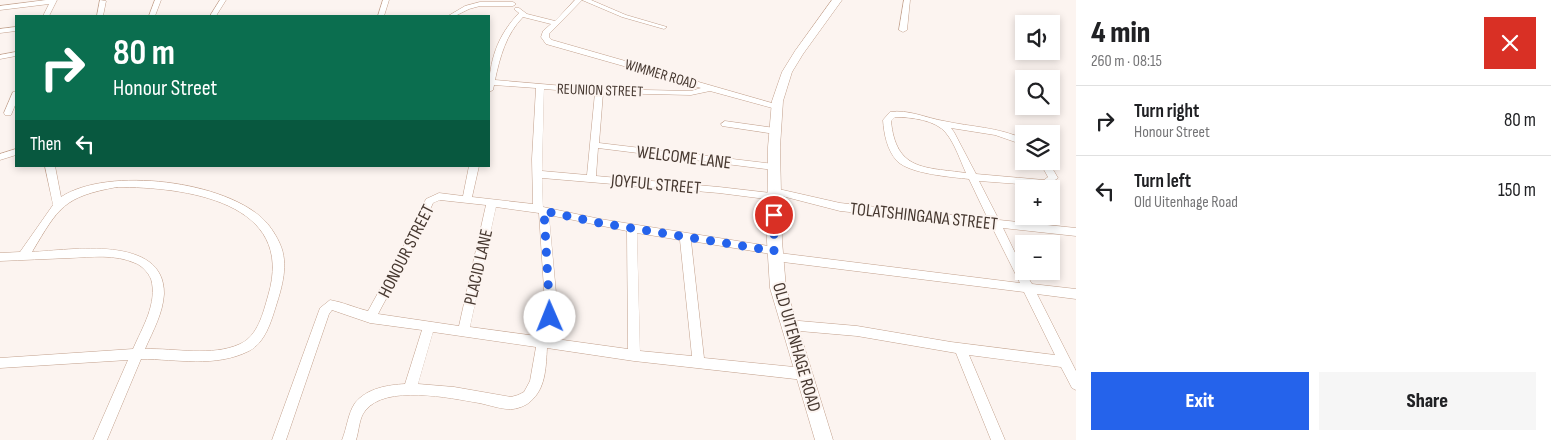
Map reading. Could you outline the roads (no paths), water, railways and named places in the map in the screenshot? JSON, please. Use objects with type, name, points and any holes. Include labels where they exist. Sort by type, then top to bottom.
[{"type":"main road","name":"OLD UITENHAGE ROAD","points":[[824,440],[778,288],[774,254],[775,131],[776,107],[779,93],[797,54],[837,0]]},
{"type":"street","points":[[152,15],[158,0]]},
{"type":"street","points":[[213,15],[223,0]]},
{"type":"street","points":[[381,15],[386,0]]},
{"type":"street","points":[[452,15],[461,6],[469,2],[513,2],[522,14],[556,22],[579,0]]},
{"type":"street","points":[[585,0],[624,16],[664,27]]},
{"type":"street","points":[[904,30],[907,0]]},
{"type":"street","points":[[0,8],[54,1]]},
{"type":"street","points":[[47,15],[54,1]]},
{"type":"street","points":[[100,15],[103,1]]},
{"type":"street","points":[[490,86],[499,50],[511,26],[522,14]]},
{"type":"street","name":"WIMMER ROAD","points":[[556,22],[546,33],[546,40],[555,44],[776,107]]},
{"type":"street","points":[[0,31],[15,29]]},
{"type":"street","points":[[0,57],[15,54]]},
{"type":"street","name":"REUNION STREET","points":[[490,86],[520,83],[540,87],[599,91],[691,93],[710,88]]},
{"type":"street","points":[[349,440],[360,408],[377,393],[389,390],[410,389],[518,402],[530,396],[536,386],[546,344],[551,304],[537,159],[540,87]]},
{"type":"street","points":[[591,179],[599,91]]},
{"type":"street","points":[[8,113],[15,96]]},
{"type":"street","points":[[1015,138],[979,129],[941,124],[901,114],[893,114],[887,120],[888,133],[893,147],[903,162],[919,168],[971,176],[1046,183],[1053,178],[1048,170]]},
{"type":"street","points":[[725,124],[775,131]]},
{"type":"street","points":[[941,124],[950,132],[1076,384]]},
{"type":"street","name":"WELCOME LANE","points":[[594,145],[774,168]]},
{"type":"street","points":[[0,157],[15,152]]},
{"type":"street","points":[[50,167],[54,176],[58,206]]},
{"type":"street","points":[[467,198],[474,167]]},
{"type":"street","name":"JOYFUL STREET","points":[[538,174],[774,194]]},
{"type":"street","points":[[0,364],[136,354],[228,354],[250,344],[257,338],[268,314],[277,285],[279,267],[276,244],[267,228],[248,211],[220,198],[190,189],[156,185],[110,184],[78,193],[58,206],[24,255]]},
{"type":"street","name":"TOLATSHINGANA STREET","points":[[774,194],[840,206],[1076,232]]},
{"type":"street","name":"HONOUR STREET","points":[[370,318],[405,254],[429,201],[439,196],[467,198],[541,210],[774,254],[1076,294]]},
{"type":"street","name":"PLACID LANE","points":[[463,332],[492,202]]},
{"type":"street","points":[[632,228],[634,356]]},
{"type":"street","points":[[685,237],[699,362]]},
{"type":"street","points":[[0,257],[102,253],[122,255],[140,260],[151,269],[156,279],[158,294],[155,312],[100,440]]},
{"type":"street","points":[[279,440],[326,307],[335,305],[370,318],[429,327],[634,356],[804,374]]},
{"type":"street","points":[[788,324],[857,331],[960,348],[1065,362]]},
{"type":"street","points":[[410,389],[429,327]]},
{"type":"street","points":[[960,348],[998,440]]}]
